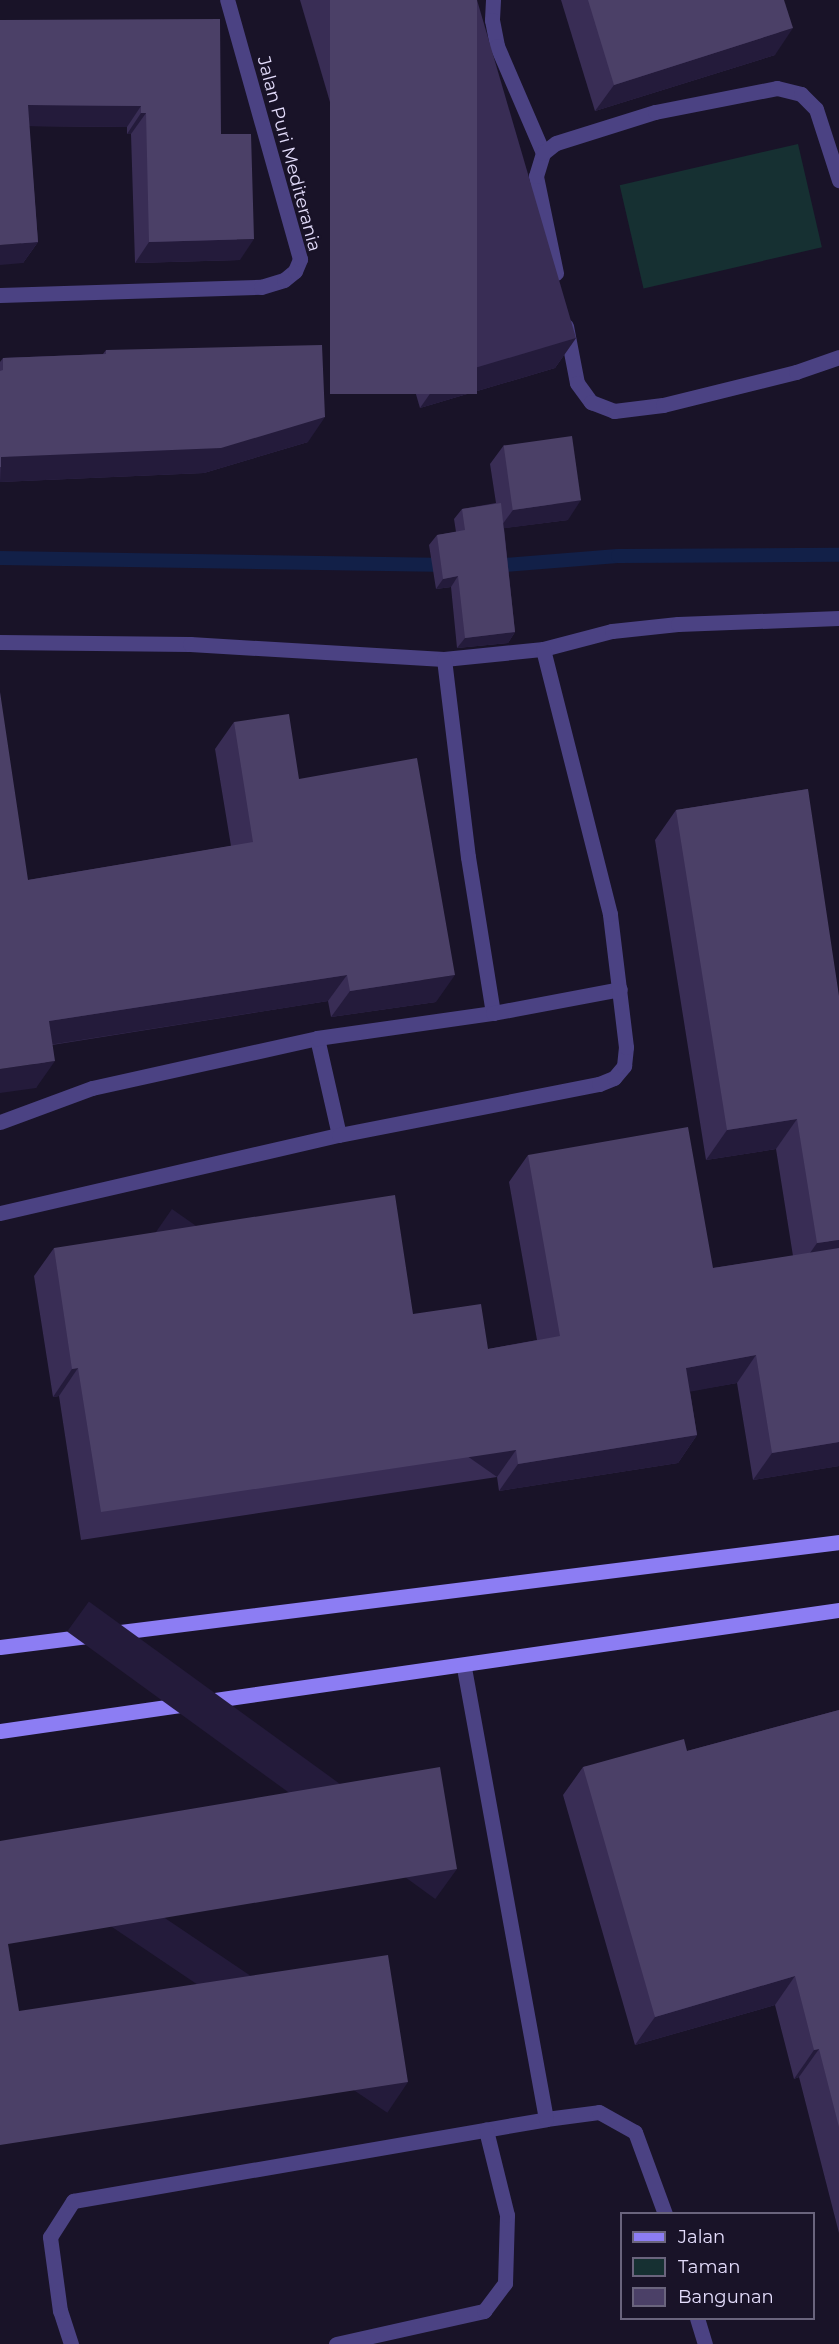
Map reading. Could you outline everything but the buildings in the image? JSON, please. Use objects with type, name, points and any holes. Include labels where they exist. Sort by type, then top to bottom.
[{"type":"street","name":"Jalan Puri Mediterania","points":[[0,295],[261,287],[284,280],[295,271],[300,259],[226,0]]},
{"type":"street","points":[[493,0],[492,21],[497,46],[543,153]]},
{"type":"street","points":[[559,291],[536,176],[543,153],[556,143],[655,112],[777,87],[801,94],[816,109],[839,180]]},
{"type":"street","points":[[564,314],[577,383],[591,402],[614,411],[663,405],[796,372],[839,357]]},
{"type":"street","points":[[0,642],[190,644],[444,659],[543,649],[612,631],[678,624],[839,618]]},
{"type":"street","points":[[0,1213],[339,1135],[589,1086],[614,1078],[624,1066],[626,1047],[610,914],[543,649]]},
{"type":"street","points":[[444,659],[468,857],[494,1013]]},
{"type":"street","points":[[0,1122],[92,1088],[317,1038],[494,1013],[620,989]]},
{"type":"street","points":[[317,1038],[339,1135]]},
{"type":"street","points":[[0,1647],[839,1542]]},
{"type":"street","points":[[0,1731],[464,1667],[839,1610]]},
{"type":"street","points":[[464,1667],[546,2119]]},
{"type":"street","points":[[71,2344],[60,2311],[50,2237],[73,2201],[546,2119],[599,2112],[634,2132],[664,2212]]},
{"type":"street","points":[[336,2344],[484,2312],[505,2283],[507,2215],[486,2130]]},
{"type":"street","points":[[697,2320],[705,2344]]},
{"type":"green space","points":[[798,144],[822,247],[644,288],[620,185]]},
{"type":"waterway","points":[[491,566],[618,556],[839,555]]},
{"type":"waterway","points":[[0,558],[451,565]]}]
